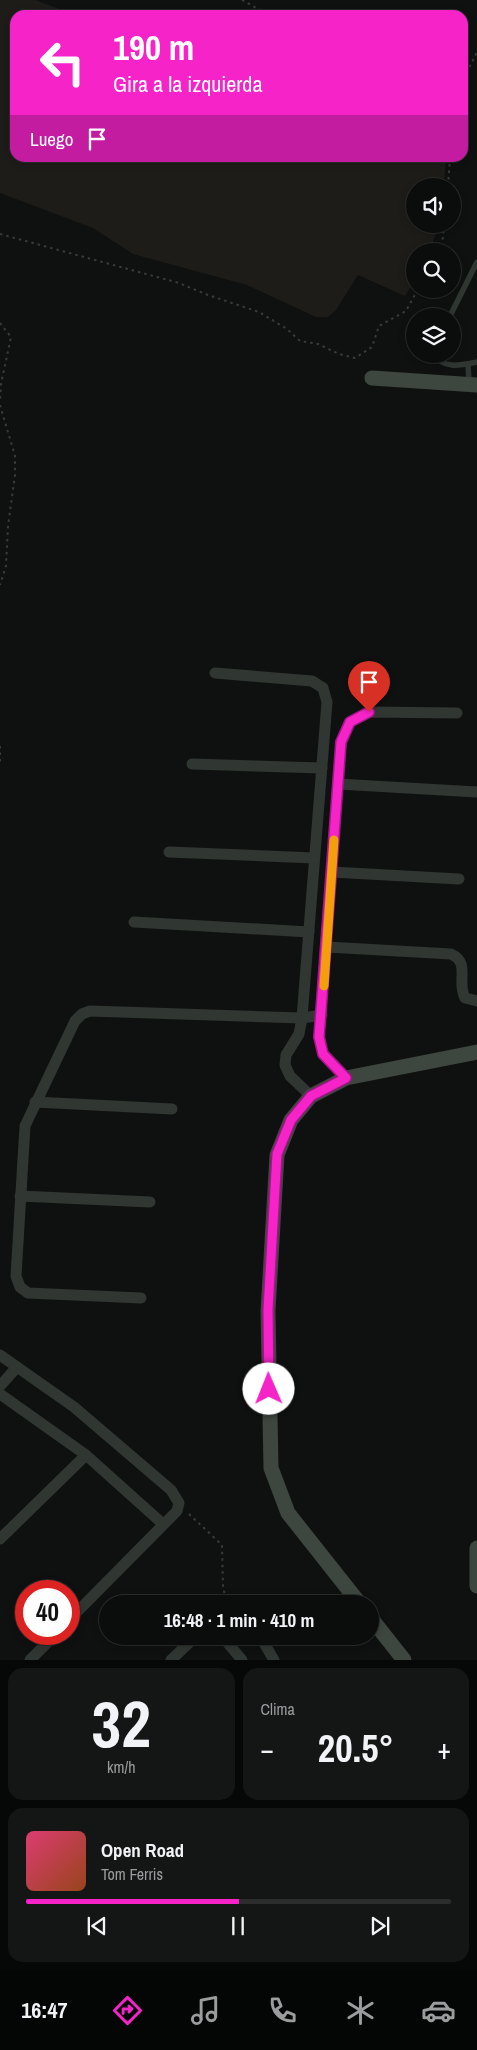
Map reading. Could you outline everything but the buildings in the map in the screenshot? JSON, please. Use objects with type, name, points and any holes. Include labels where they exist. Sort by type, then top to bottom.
[{"type":"street","points":[[372,378],[473,385]]},
{"type":"street","points":[[215,673],[312,681],[323,688],[327,702],[302,1018],[299,1034],[286,1055],[285,1065],[290,1076],[311,1096]]},
{"type":"street","points":[[346,1078],[323,1054],[319,1037],[341,742],[350,722],[369,712],[457,713]]},
{"type":"street","points":[[192,764],[322,768]]},
{"type":"street","points":[[338,784],[477,792]]},
{"type":"street","points":[[169,852],[314,858]]},
{"type":"street","points":[[332,872],[459,879]]},
{"type":"street","points":[[134,922],[309,932]]},
{"type":"street","points":[[327,948],[451,954],[459,957],[462,965],[461,990],[466,998],[477,1001]]},
{"type":"street","points":[[141,1298],[28,1292],[20,1287],[16,1276],[25,1126],[75,1021],[82,1014],[90,1011],[302,1018],[322,1015]]},
{"type":"street","points":[[353,1595],[288,1513],[271,1468],[268,1310],[277,1154],[291,1120],[311,1096],[346,1078],[477,1052]]},
{"type":"street","points":[[35,1102],[172,1109]]},
{"type":"street","points":[[20,1196],[150,1202]]},
{"type":"street","points":[[0,1355],[74,1407],[171,1490],[179,1503],[177,1511],[80,1609]]},
{"type":"street","points":[[0,1386],[18,1367]]},
{"type":"street","points":[[0,1394],[86,1455],[163,1524]]},
{"type":"street","points":[[0,1539],[86,1455]]},
{"type":"street","points":[[477,1548],[477,1586]]},
{"type":"street","points":[[379,1628],[404,1660]]},
{"type":"street","points":[[30,1660],[45,1645]]},
{"type":"street","points":[[172,1660],[187,1645]]},
{"type":"street","points":[[230,1645],[242,1660]]},
{"type":"street","points":[[265,1645],[274,1660]]},
{"type":"lane","points":[[454,308],[477,262]]},
{"type":"lane","points":[[442,363],[445,365],[477,362]]},
{"type":"lane","points":[[468,364],[473,385]]},
{"type":"path","points":[[242,0],[260,10]]},
{"type":"path","points":[[468,70],[477,52]]},
{"type":"path","points":[[449,178],[450,162]]},
{"type":"path","points":[[0,234],[179,283],[259,312],[287,329],[300,341],[318,344],[339,354],[355,358],[372,347],[379,326],[406,311],[413,298]]},
{"type":"path","points":[[0,323],[12,337],[1,384],[0,403],[15,456],[6,566],[0,585]]},
{"type":"path","points":[[0,746],[0,762]]},
{"type":"path","points":[[179,1503],[222,1545],[225,1595]]},
{"type":"shaded area","points":[[0,0],[35,0],[62,10],[10,10],[10,162],[446,162],[445,178],[406,178],[406,233],[436,233],[432,243],[406,243],[405,296],[358,275],[336,310],[328,317],[316,317],[247,285],[133,254],[93,228],[0,193]]},
{"type":"slow traffic","points":[[324,986],[334,840]]},
{"type":"route","points":[[269,1389],[268,1310],[277,1154],[291,1120],[311,1096],[346,1078],[323,1054],[319,1037],[341,742],[350,722],[369,712]]}]
